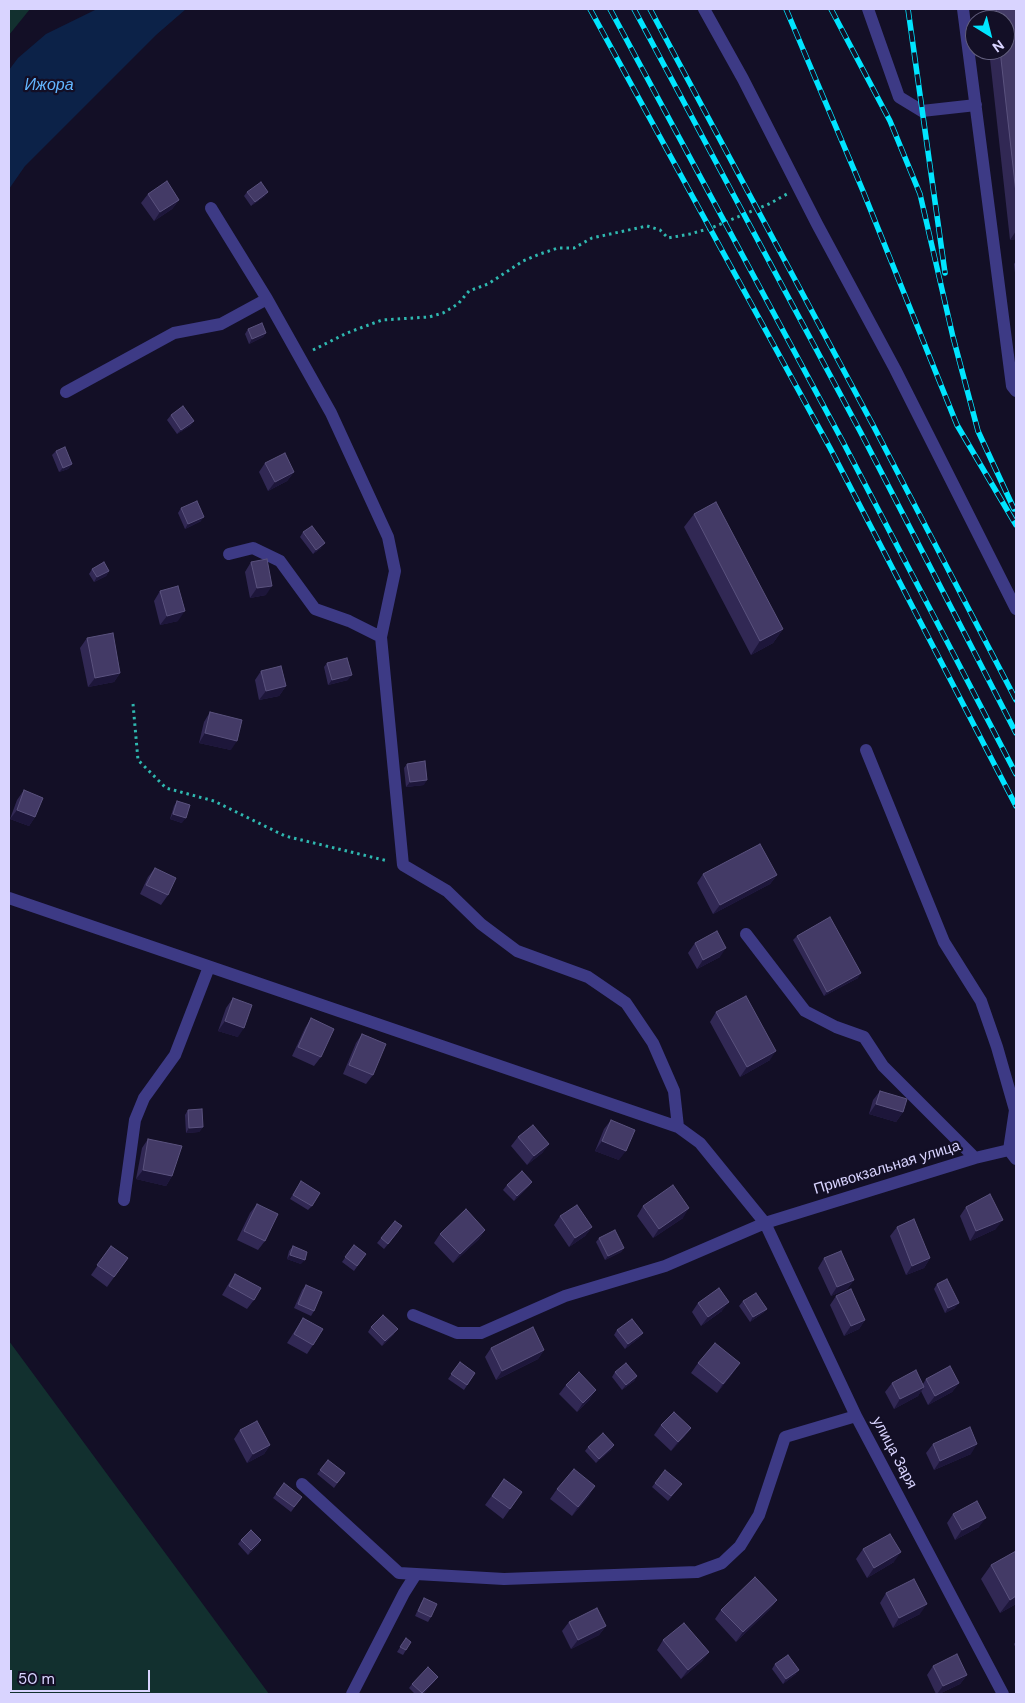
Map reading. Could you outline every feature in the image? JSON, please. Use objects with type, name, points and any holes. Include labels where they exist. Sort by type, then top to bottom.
[{"type":"street","points":[[704,9],[743,79],[798,188],[895,369],[1016,609]]},
{"type":"street","points":[[868,9],[899,97],[922,111],[976,105]]},
{"type":"street","points":[[963,9],[1012,386],[1016,391]]},
{"type":"street","points":[[210,208],[267,298],[331,413],[388,537],[395,571],[381,637],[403,865],[447,891],[481,924],[516,951],[588,977],[626,1003],[653,1043],[674,1091],[678,1127]]},
{"type":"street","points":[[66,392],[174,333],[221,324],[267,298]]},
{"type":"street","points":[[229,554],[253,548],[280,562],[315,609],[381,637]]},
{"type":"street","points":[[866,750],[944,942],[981,1001],[997,1047],[1015,1110],[1013,1155]]},
{"type":"street","name":"улица Заря","points":[[9,898],[678,1127],[700,1143],[765,1223],[856,1416],[1003,1694]]},
{"type":"street","points":[[746,934],[805,1011],[864,1037],[883,1066],[975,1158]]},
{"type":"street","points":[[124,1200],[135,1120],[144,1098],[175,1055],[209,967]]},
{"type":"street","name":"Привокзальная улица","points":[[413,1315],[456,1333],[481,1334],[565,1296],[665,1266],[765,1223],[975,1158],[1013,1155]]},
{"type":"street","points":[[302,1484],[399,1573],[504,1580],[697,1572],[722,1563],[740,1546],[759,1515],[785,1438],[856,1416]]},
{"type":"street","points":[[352,1694],[404,1593],[416,1574]]},
{"type":"path","points":[[300,356],[347,333],[382,320],[429,317],[442,313],[458,304],[469,291],[488,284],[522,261],[540,254],[558,248],[574,248],[592,238],[647,226],[660,230],[668,238],[690,234],[711,228],[768,204],[798,188]]},
{"type":"path","points":[[133,704],[138,760],[166,788],[214,801],[284,836],[403,865]]},
{"type":"green space","points":[[9,9],[30,9],[9,35]]},
{"type":"green space","points":[[9,1341],[269,1694],[9,1694]]},
{"type":"water","name":"Ижора","points":[[97,9],[186,9],[156,35],[25,166],[9,189],[9,70],[18,58],[46,34]]},
{"type":"building","points":[[1016,9],[1016,193],[1001,60],[1015,60],[1015,10],[996,10]]},
{"type":"building","points":[[167,181],[179,200],[160,212],[148,194]]},
{"type":"building","points":[[261,182],[268,192],[255,202],[247,192]]},
{"type":"building","points":[[262,323],[266,333],[252,339],[248,329]]},
{"type":"building","points":[[183,406],[194,421],[181,430],[171,415]]},
{"type":"building","points":[[65,447],[72,464],[63,468],[56,451]]},
{"type":"building","points":[[285,453],[294,472],[275,482],[265,463]]},
{"type":"building","points":[[197,501],[204,517],[188,524],[181,508]]},
{"type":"building","points":[[716,502],[783,629],[760,641],[694,514]]},
{"type":"building","points":[[312,526],[325,543],[316,550],[303,532]]},
{"type":"building","points":[[267,559],[272,586],[257,588],[251,562]]},
{"type":"building","points":[[104,562],[109,571],[97,577],[92,569]]},
{"type":"building","points":[[178,586],[185,611],[167,616],[160,591]]},
{"type":"building","points":[[113,633],[120,673],[95,678],[87,638]]},
{"type":"building","points":[[347,658],[352,675],[332,680],[327,663]]},
{"type":"building","points":[[281,666],[286,686],[266,691],[261,671]]},
{"type":"building","points":[[210,712],[242,720],[237,741],[205,733]]},
{"type":"building","points":[[425,761],[427,780],[410,782],[407,764]]},
{"type":"building","points":[[24,790],[43,798],[35,817],[17,810]]},
{"type":"building","points":[[177,801],[190,805],[186,818],[173,814]]},
{"type":"building","points":[[760,844],[777,875],[720,905],[703,874]]},
{"type":"building","points":[[155,868],[176,878],[168,895],[146,885]]},
{"type":"building","points":[[830,917],[861,973],[827,992],[797,936]]},
{"type":"building","points":[[717,931],[726,948],[703,960],[695,943]]},
{"type":"building","points":[[746,996],[776,1051],[747,1067],[716,1012]]},
{"type":"building","points":[[233,998],[252,1005],[244,1028],[225,1021]]},
{"type":"building","points":[[311,1018],[334,1029],[321,1057],[298,1047]]},
{"type":"building","points":[[362,1034],[386,1044],[373,1075],[349,1065]]},
{"type":"building","points":[[880,1091],[907,1099],[903,1112],[876,1104]]},
{"type":"building","points":[[202,1109],[203,1127],[189,1128],[188,1110]]},
{"type":"building","points":[[611,1120],[635,1130],[626,1151],[602,1141]]},
{"type":"building","points":[[533,1125],[549,1144],[534,1156],[518,1137]]},
{"type":"building","points":[[148,1139],[182,1146],[172,1176],[143,1170]]},
{"type":"building","points":[[522,1171],[532,1182],[517,1196],[507,1185]]},
{"type":"building","points":[[301,1181],[320,1193],[312,1206],[293,1195]]},
{"type":"building","points":[[673,1185],[689,1208],[659,1229],[643,1206]]},
{"type":"building","points":[[990,1194],[1003,1220],[976,1231],[966,1207]]},
{"type":"building","points":[[257,1204],[278,1214],[265,1241],[244,1231]]},
{"type":"building","points":[[577,1205],[592,1227],[575,1238],[560,1216]]},
{"type":"building","points":[[466,1209],[485,1230],[460,1254],[440,1234]]},
{"type":"building","points":[[914,1219],[930,1258],[912,1266],[897,1227]]},
{"type":"building","points":[[395,1221],[402,1226],[388,1244],[381,1238]]},
{"type":"building","points":[[615,1230],[624,1248],[608,1256],[599,1238]]},
{"type":"building","points":[[354,1245],[366,1254],[357,1266],[345,1257]]},
{"type":"building","points":[[111,1246],[128,1258],[114,1277],[97,1265]]},
{"type":"building","points":[[293,1246],[307,1252],[305,1260],[290,1255]]},
{"type":"building","points":[[841,1251],[854,1280],[837,1287],[824,1258]]},
{"type":"building","points":[[235,1274],[261,1288],[254,1300],[229,1286]]},
{"type":"building","points":[[947,1279],[959,1303],[948,1308],[937,1284]]},
{"type":"building","points":[[306,1285],[322,1292],[314,1311],[298,1304]]},
{"type":"building","points":[[719,1288],[729,1302],[708,1317],[698,1303]]},
{"type":"building","points":[[851,1289],[865,1320],[851,1326],[836,1296]]},
{"type":"building","points":[[756,1293],[767,1309],[753,1317],[743,1301]]},
{"type":"building","points":[[383,1315],[398,1329],[385,1341],[371,1327]]},
{"type":"building","points":[[303,1318],[323,1329],[313,1345],[294,1334]]},
{"type":"building","points":[[632,1319],[643,1333],[628,1344],[617,1330]]},
{"type":"building","points":[[533,1327],[544,1350],[502,1371],[491,1348]]},
{"type":"building","points":[[715,1343],[740,1363],[723,1384],[698,1363]]},
{"type":"building","points":[[460,1362],[475,1373],[467,1385],[451,1374]]},
{"type":"building","points":[[626,1363],[637,1376],[626,1385],[615,1372]]},
{"type":"building","points":[[950,1366],[959,1383],[935,1396],[926,1379]]},
{"type":"building","points":[[916,1370],[924,1387],[900,1399],[892,1383]]},
{"type":"building","points":[[579,1372],[596,1390],[583,1403],[566,1385]]},
{"type":"building","points":[[674,1412],[691,1428],[678,1442],[661,1425]]},
{"type":"building","points":[[257,1421],[270,1445],[253,1454],[240,1430]]},
{"type":"building","points":[[970,1427],[977,1444],[940,1461],[933,1444]]},
{"type":"building","points":[[603,1433],[614,1445],[599,1459],[588,1447]]},
{"type":"building","points":[[328,1460],[345,1473],[337,1483],[320,1470]]},
{"type":"building","points":[[574,1469],[595,1486],[578,1507],[557,1489]]},
{"type":"building","points":[[665,1470],[682,1484],[671,1496],[655,1483]]},
{"type":"building","points":[[504,1479],[522,1492],[510,1509],[492,1496]]},
{"type":"building","points":[[284,1483],[302,1497],[294,1507],[276,1494]]},
{"type":"building","points":[[977,1501],[986,1518],[962,1530],[953,1514]]},
{"type":"building","points":[[251,1530],[261,1540],[251,1550],[241,1540]]},
{"type":"building","points":[[890,1534],[901,1552],[874,1568],[863,1549]]},
{"type":"building","points":[[1016,1551],[1016,1596],[1010,1600],[991,1565]]},
{"type":"building","points":[[755,1577],[777,1600],[743,1632],[721,1610]]},
{"type":"building","points":[[914,1579],[927,1604],[899,1618],[886,1593]]},
{"type":"building","points":[[424,1598],[437,1604],[431,1617],[418,1611]]},
{"type":"building","points":[[597,1608],[606,1626],[578,1640],[569,1622]]},
{"type":"building","points":[[684,1623],[709,1652],[688,1670],[663,1640]]},
{"type":"building","points":[[406,1638],[411,1642],[406,1650],[400,1647]]},
{"type":"building","points":[[957,1654],[967,1675],[943,1686],[933,1666]]},
{"type":"building","points":[[788,1655],[799,1670],[786,1679],[775,1664]]},
{"type":"building","points":[[428,1667],[438,1677],[422,1693],[412,1684]]},
{"type":"railway","points":[[590,9],[830,448],[1016,806]]},
{"type":"railway","points":[[610,9],[843,442],[1016,774]]},
{"type":"railway","points":[[634,9],[861,433],[1016,733]]},
{"type":"railway","points":[[650,9],[874,427],[1016,700]]},
{"type":"railway","points":[[786,9],[863,191],[957,425],[1016,525]]},
{"type":"railway","points":[[831,9],[890,121],[920,194],[953,337],[978,431],[1014,509]]},
{"type":"railway","points":[[908,9],[945,273]]}]
